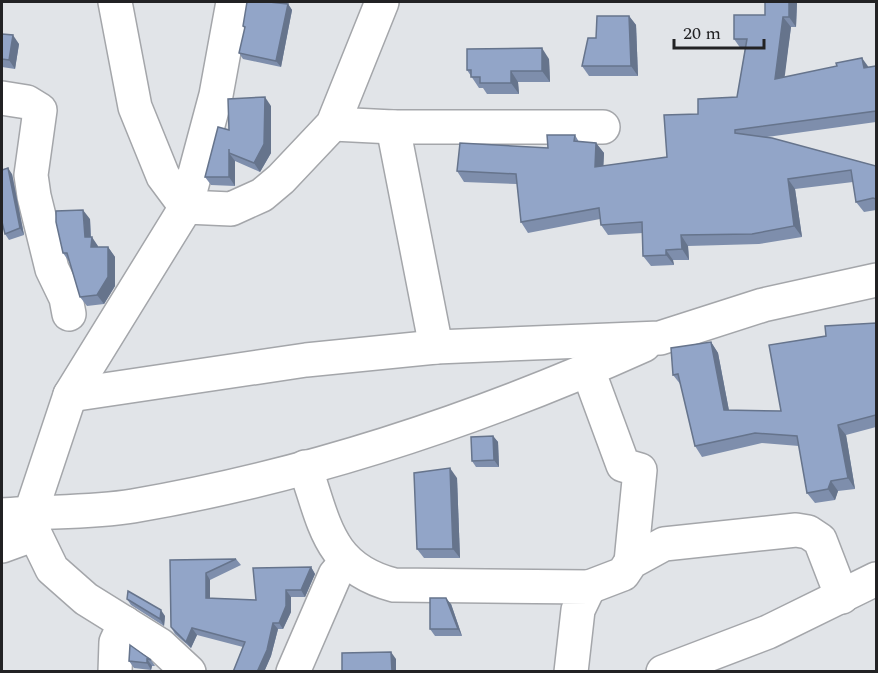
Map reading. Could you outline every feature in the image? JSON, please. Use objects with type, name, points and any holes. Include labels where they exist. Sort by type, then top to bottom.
[{"type":"street","points":[[115,2],[135,107],[163,176],[186,207]]},
{"type":"street","points":[[2,546],[22,520],[70,395],[186,207],[216,95],[233,2]]},
{"type":"street","points":[[186,207],[231,209],[262,195],[333,124],[382,2]]},
{"type":"street","points":[[2,98],[27,102],[40,110],[31,175],[52,269],[66,297],[69,314]]},
{"type":"street","points":[[333,124],[393,127],[603,126]]},
{"type":"street","points":[[393,127],[436,347]]},
{"type":"street","points":[[22,520],[131,506],[305,467],[445,426],[588,370],[660,338],[763,305],[876,280]]},
{"type":"street","points":[[70,395],[306,360],[436,347],[660,338]]},
{"type":"street","points":[[588,370],[623,465],[640,470],[631,562]]},
{"type":"street","points":[[305,467],[330,538],[346,561],[369,579],[394,585],[589,587],[623,574],[631,562],[663,544],[796,530],[808,532],[820,540],[842,597]]},
{"type":"street","points":[[22,520],[52,569],[86,599],[160,645],[189,672]]},
{"type":"street","points":[[293,672],[335,575],[346,561]]},
{"type":"street","points":[[663,672],[768,632],[876,579]]},
{"type":"street","points":[[571,672],[578,610],[589,587]]},
{"type":"street","points":[[115,672],[116,642],[125,623]]},
{"type":"building","points":[[247,2],[288,4],[276,61],[239,53],[245,27],[243,26]]},
{"type":"building","points":[[765,2],[789,2],[789,17],[783,17],[775,79],[837,66],[836,63],[862,58],[864,68],[876,66],[876,111],[735,130],[735,133],[772,138],[876,166],[876,199],[856,202],[851,170],[788,179],[794,226],[752,234],[681,235],[682,249],[666,250],[666,255],[643,256],[642,222],[601,225],[599,208],[521,222],[516,174],[457,171],[460,143],[548,148],[547,135],[575,135],[574,141],[596,143],[595,167],[667,157],[664,115],[698,114],[698,99],[737,97],[747,39],[734,39],[734,15],[765,15]]},
{"type":"building","points":[[597,16],[629,16],[631,66],[582,66],[588,38],[596,38]]},
{"type":"building","points":[[2,34],[13,35],[9,60],[2,59]]},
{"type":"building","points":[[542,48],[542,71],[511,71],[511,83],[480,83],[480,77],[471,77],[471,70],[467,70],[467,49]]},
{"type":"building","points":[[265,97],[264,144],[254,163],[229,153],[229,177],[205,177],[218,127],[229,130],[228,99]]},
{"type":"building","points":[[8,168],[20,228],[5,234],[2,222],[2,170]]},
{"type":"building","points":[[83,210],[85,237],[92,237],[91,247],[108,247],[108,277],[97,295],[80,297],[67,253],[63,253],[56,222],[56,211]]},
{"type":"building","points":[[876,323],[876,415],[838,425],[848,478],[831,481],[828,489],[807,493],[797,436],[755,433],[695,446],[678,374],[673,375],[671,348],[711,342],[724,410],[781,411],[769,345],[826,336],[825,326]]},
{"type":"building","points":[[493,436],[494,460],[472,461],[471,437]]},
{"type":"building","points":[[450,468],[453,549],[417,549],[414,473]]},
{"type":"building","points":[[236,559],[206,573],[206,598],[256,600],[253,568],[311,567],[301,590],[286,590],[286,606],[279,623],[273,623],[267,650],[257,672],[233,672],[245,642],[192,628],[186,642],[171,627],[170,560]]},
{"type":"building","points":[[128,591],[161,610],[160,619],[127,599]]},
{"type":"building","points":[[430,598],[446,598],[458,629],[430,629]]},
{"type":"building","points":[[130,645],[151,660],[147,659],[147,663],[129,661]]},
{"type":"building","points":[[391,652],[392,672],[342,672],[342,653]]}]
